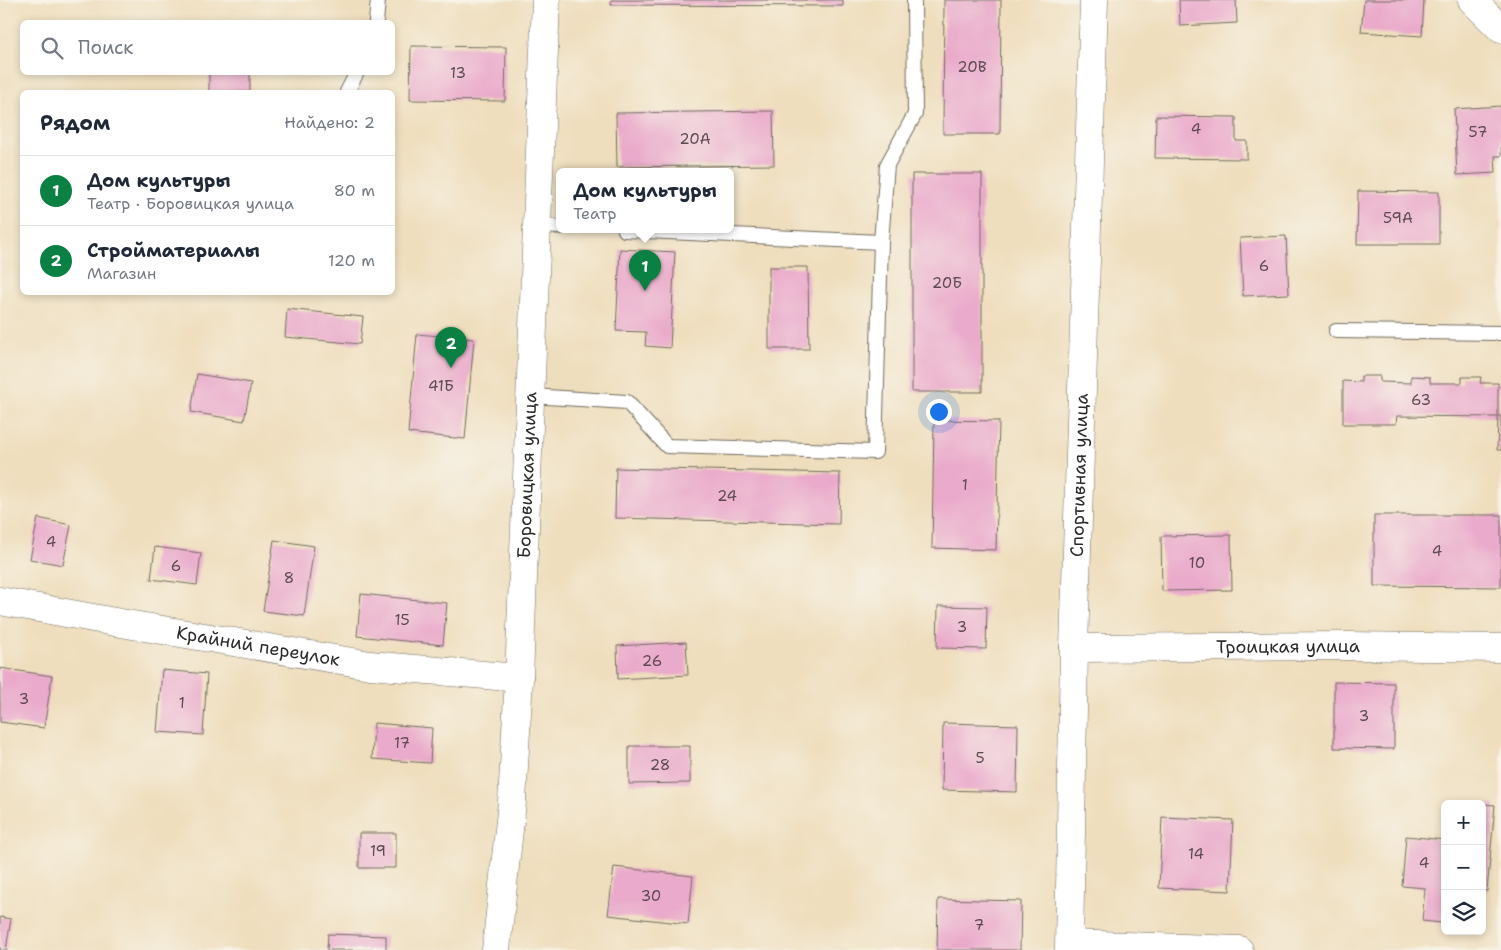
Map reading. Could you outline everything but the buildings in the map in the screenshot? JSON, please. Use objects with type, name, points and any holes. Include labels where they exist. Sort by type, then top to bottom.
[{"type":"street","name":"Боровицкая улица","points":[[496,950],[512,802],[531,396],[549,226],[546,0]]},
{"type":"street","name":"Спортивная улица","points":[[1070,947],[1074,648],[1094,0]]},
{"type":"street","points":[[1472,0],[1501,29]]},
{"type":"street","name":"Крайний переулок","points":[[0,601],[370,665],[519,678]]},
{"type":"street","name":"Троицкая улица","points":[[1074,648],[1348,646],[1501,648]]},
{"type":"street","points":[[1070,947],[1239,950]]},
{"type":"lane","points":[[376,20],[378,0]]},
{"type":"lane","points":[[531,396],[627,402],[667,446],[875,452],[881,242],[887,165],[915,114],[914,0]]},
{"type":"lane","points":[[348,90],[356,75]]},
{"type":"lane","points":[[689,233],[881,242]]},
{"type":"lane","points":[[1336,331],[1501,333]]},
{"type":"place","name":"Дом культуры","points":[[645,291]]},
{"type":"place","name":"Стройматериалы","points":[[451,368]]}]
